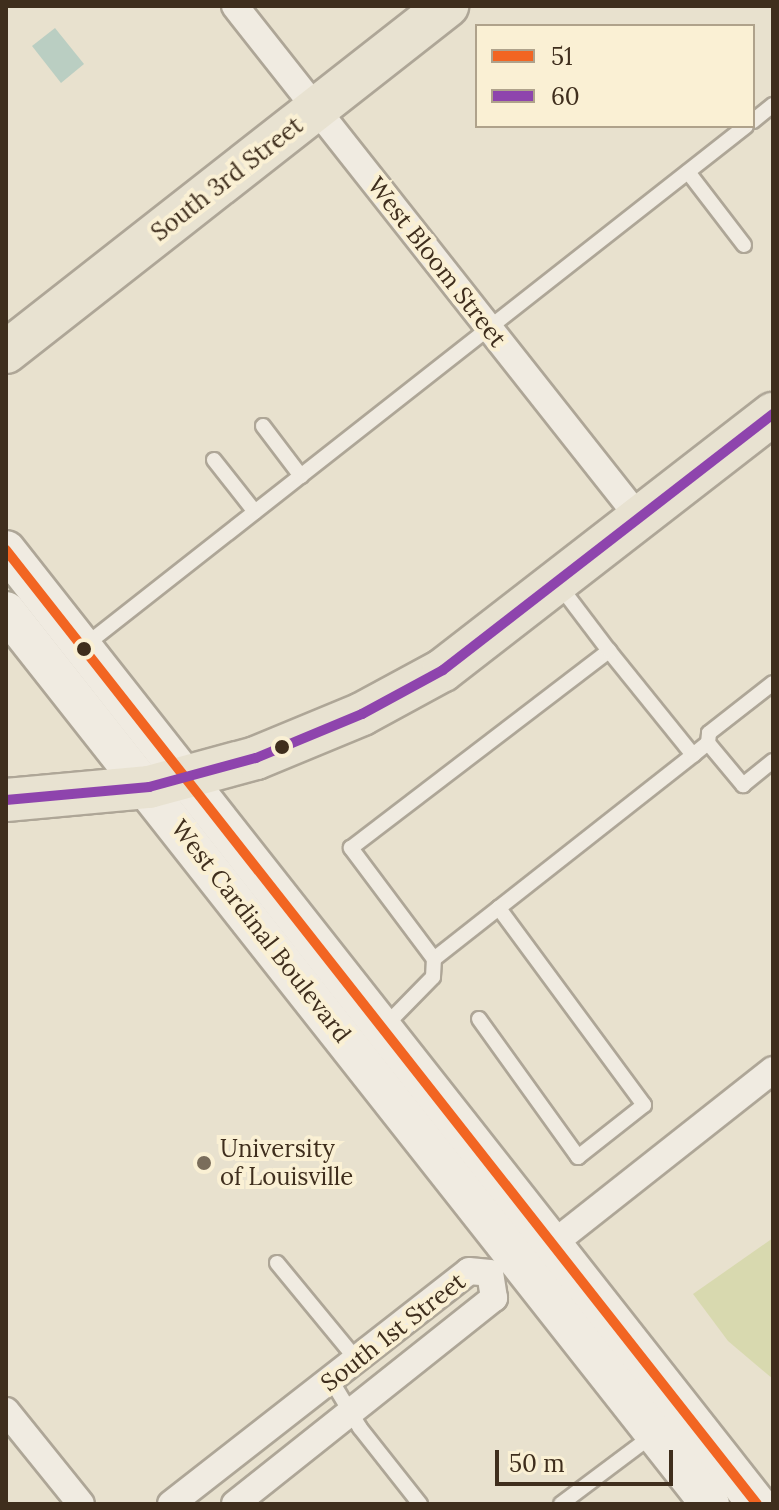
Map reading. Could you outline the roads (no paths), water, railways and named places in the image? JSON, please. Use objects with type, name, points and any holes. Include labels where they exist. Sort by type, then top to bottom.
[{"type":"main road","name":"South 3rd Street","points":[[6,352],[447,6]]},
{"type":"main road","points":[[6,800],[166,783],[256,758],[362,714],[443,670],[558,584],[773,414]]},
{"type":"main road","name":"West Cardinal Boulevard","points":[[6,550],[68,658],[166,783],[501,1264],[657,1432],[710,1504]]},
{"type":"main road","name":"West Cardinal Boulevard","points":[[6,611],[68,658]]},
{"type":"main road","name":"West Cardinal Boulevard","points":[[166,783],[383,1028],[757,1504]]},
{"type":"street","name":"West Bloom Street","points":[[235,6],[640,519]]},
{"type":"street","points":[[501,1264],[548,1236],[773,1070]]},
{"type":"street","name":"South 1st Street","points":[[171,1504],[469,1271],[501,1264],[494,1298],[235,1504]]},
{"type":"street","points":[[6,1411],[81,1504]]},
{"type":"lane","points":[[755,119],[773,105]]},
{"type":"lane","points":[[68,658],[743,128]]},
{"type":"lane","points":[[688,172],[744,245]]},
{"type":"lane","points":[[263,426],[301,476]]},
{"type":"lane","points":[[214,460],[255,512]]},
{"type":"lane","points":[[558,584],[693,755]]},
{"type":"lane","points":[[383,1028],[433,977],[434,959],[351,848],[609,651]]},
{"type":"lane","points":[[434,959],[693,755],[773,683]]},
{"type":"lane","points":[[709,738],[743,785],[773,761]]},
{"type":"lane","points":[[479,1019],[578,1157],[644,1105],[499,908]]},
{"type":"lane","points":[[277,1263],[356,1359]]},
{"type":"lane","points":[[331,1380],[350,1413],[420,1504]]},
{"type":"lane","points":[[561,1504],[657,1432]]},
{"type":"place","name":"University of Louisville","points":[[204,1163]]}]
